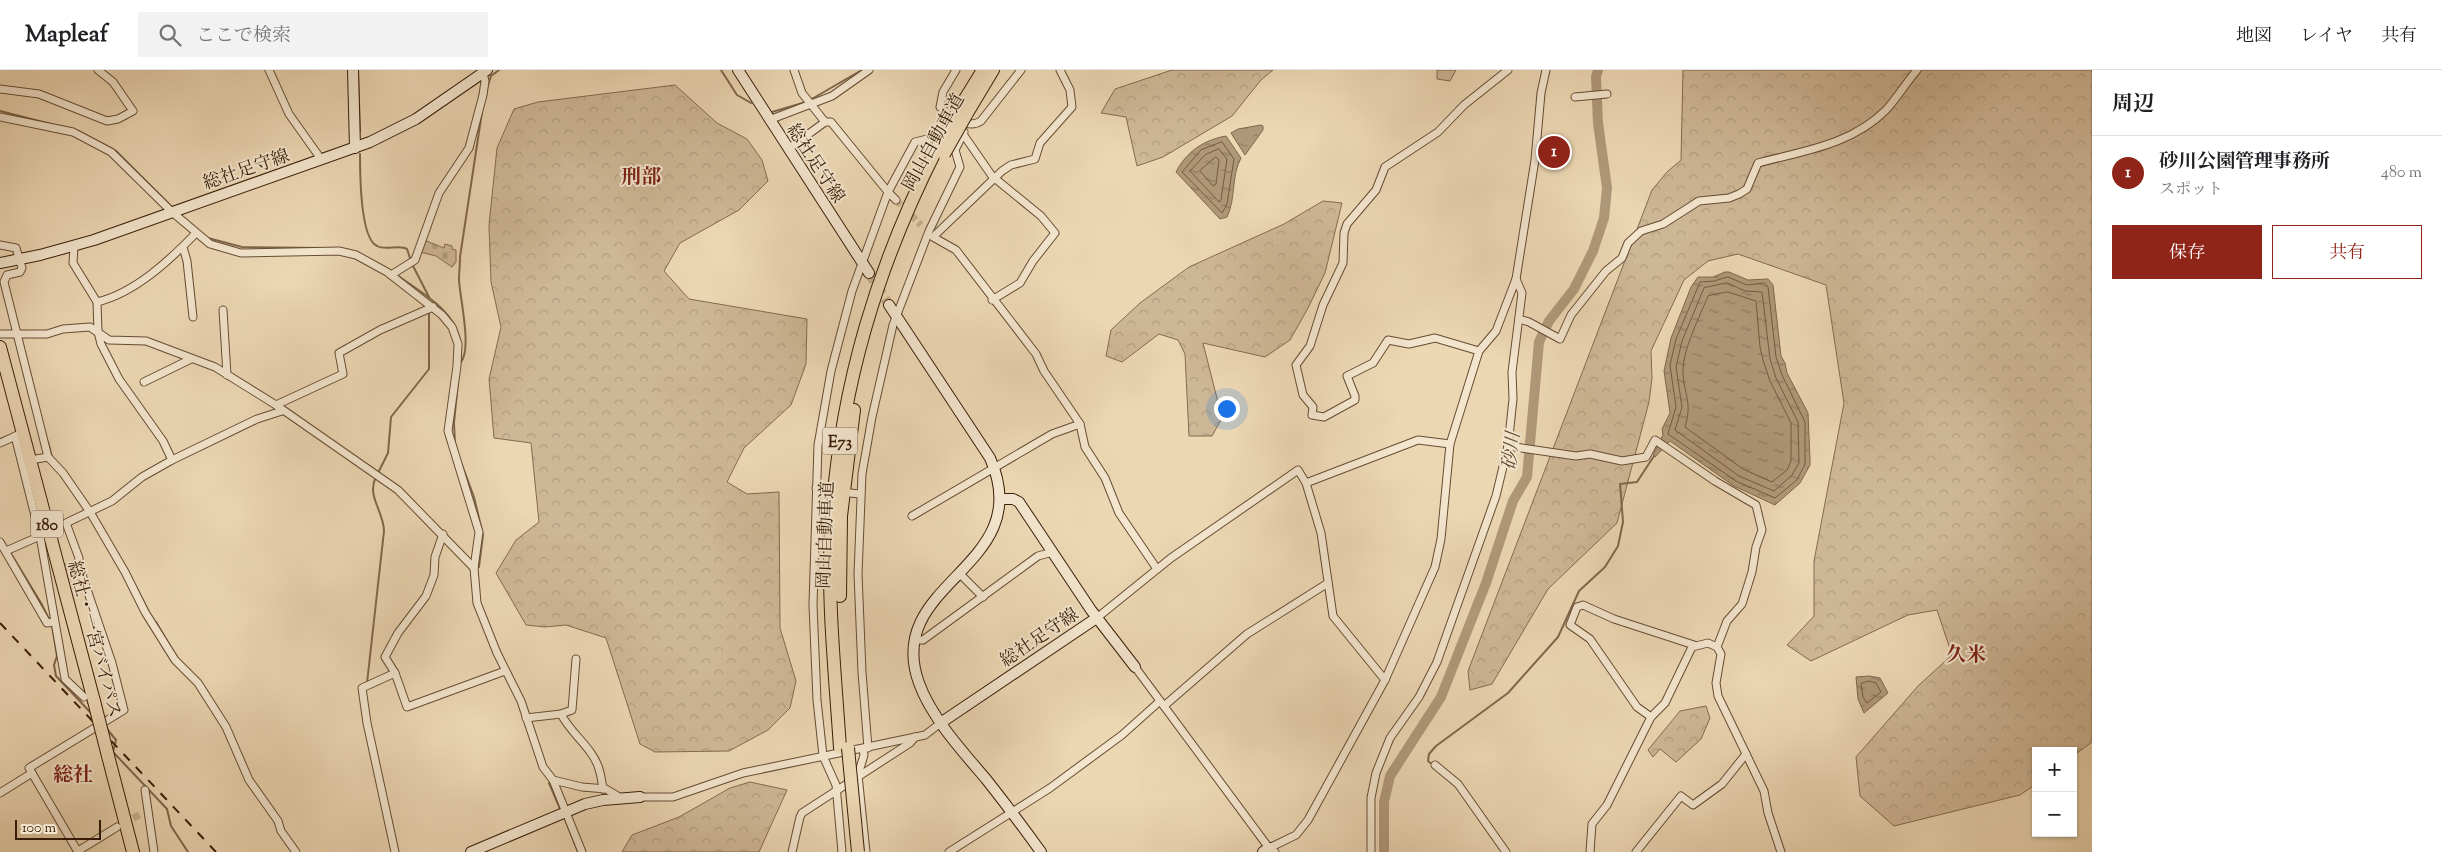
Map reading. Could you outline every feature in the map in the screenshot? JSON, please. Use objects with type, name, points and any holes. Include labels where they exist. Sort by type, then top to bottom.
[{"type":"highway","name":"岡山自動車道","points":[[849,852],[839,568],[842,506],[854,407],[874,322],[890,274],[905,235],[983,70]]},
{"type":"highway","name":"岡山自動車道","points":[[960,116],[993,70]]},
{"type":"highway","name":"総社・一宮バイパス","points":[[0,348],[19,435],[30,460],[89,699],[108,756],[134,852]]},
{"type":"highway","name":"岡山自動車道","points":[[844,748],[858,852]]},
{"type":"main road","points":[[354,70],[354,148]]},
{"type":"main road","name":"総社足守線","points":[[738,70],[866,268]]},
{"type":"main road","name":"総社足守線","points":[[0,262],[74,246],[354,148],[388,134],[416,119],[485,71]]},
{"type":"main road","points":[[890,305],[990,458],[995,469],[1000,499],[993,531],[976,558],[959,573],[932,602],[922,616],[914,651],[918,682],[925,697],[942,722],[1041,852]]},
{"type":"main road","name":"総社足守線","points":[[942,722],[1098,617],[1019,502],[1013,499],[1000,499]]},
{"type":"main road","points":[[1098,617],[1135,667]]},
{"type":"main road","points":[[471,852],[594,802],[640,797]]},
{"type":"street","points":[[0,89],[39,94],[107,121],[118,119],[133,111],[113,82],[98,70]]},
{"type":"street","points":[[269,70],[289,114],[321,160]]},
{"type":"street","points":[[794,70],[802,93],[825,122]]},
{"type":"street","points":[[769,120],[810,101],[832,96],[869,70]]},
{"type":"street","points":[[956,70],[943,92],[940,107],[974,125],[982,120],[1021,70]]},
{"type":"street","points":[[931,234],[1011,165],[1035,159],[1040,143],[1072,107],[1070,90],[1060,70]]},
{"type":"street","points":[[1479,351],[1435,338],[1409,344],[1388,340],[1373,363],[1347,376],[1355,400],[1324,417],[1312,415],[1313,407],[1303,395],[1296,365],[1310,346],[1323,305],[1343,263],[1344,233],[1347,224],[1376,190],[1385,167],[1438,132],[1464,105],[1508,70]]},
{"type":"street","points":[[1135,667],[1269,851],[1296,834],[1308,820],[1385,680],[1438,555],[1450,444],[1479,351],[1496,331],[1516,279],[1534,169],[1546,70]]},
{"type":"street","points":[[1519,319],[1529,322],[1560,339],[1571,315],[1606,271],[1622,258],[1628,243],[1640,231],[1662,224],[1699,200],[1729,198],[1739,194],[1747,188],[1758,163],[1836,142],[1864,127],[1886,110],[1916,70]]},
{"type":"street","points":[[393,273],[412,264],[439,194],[473,140],[483,96],[485,71]]},
{"type":"street","points":[[1574,97],[1608,94]]},
{"type":"street","points":[[960,116],[963,134],[994,178],[1040,216],[1055,233],[1033,260],[1020,283],[992,300]]},
{"type":"street","points":[[842,852],[836,785],[822,756],[817,700],[813,605],[818,445],[831,371],[852,291],[866,268],[888,192],[915,142],[935,137],[960,116]]},
{"type":"street","points":[[0,117],[73,132],[111,152],[172,212],[210,244],[241,253],[338,251],[356,255],[393,273],[452,327],[458,344],[457,366],[448,431],[479,532],[474,568],[477,603],[505,671],[521,702],[543,767],[553,780],[564,813],[582,852]]},
{"type":"street","points":[[788,149],[825,122],[830,122],[835,125],[896,200]]},
{"type":"street","points":[[945,151],[963,134]]},
{"type":"street","points":[[866,852],[858,775],[866,748],[858,574],[860,494],[872,417],[896,315],[960,167],[935,137]]},
{"type":"street","points":[[921,225],[931,234],[956,250],[992,300],[1036,354],[1044,371],[1080,424],[1085,446],[1105,478],[1119,513],[1157,569]]},
{"type":"street","points":[[97,302],[109,299],[158,270],[196,233]]},
{"type":"street","points":[[0,245],[16,248],[19,259],[21,271],[7,276],[4,282],[48,457],[63,473],[90,512],[125,572],[145,612],[175,660],[198,683],[226,727],[249,780],[278,821],[281,831],[296,852]]},
{"type":"street","points":[[74,246],[73,263],[97,302],[98,332],[101,344],[119,379],[163,442],[172,460]]},
{"type":"street","points":[[183,247],[187,261],[193,317]]},
{"type":"street","points":[[1371,852],[1371,798],[1376,772],[1390,738],[1419,697],[1437,662],[1512,446],[1512,372],[1522,292],[1516,279]]},
{"type":"street","points":[[276,405],[343,374],[339,354],[380,330],[432,307]]},
{"type":"street","points":[[223,310],[227,375]]},
{"type":"street","points":[[0,334],[47,334],[90,327],[110,340],[146,342],[215,367],[276,405],[398,490],[443,534],[474,568]]},
{"type":"street","points":[[144,382],[191,359]]},
{"type":"street","points":[[117,827],[78,852],[29,768],[124,710],[109,655],[76,564],[80,558],[66,523],[112,500],[142,477],[172,460],[256,418],[282,411]]},
{"type":"street","points":[[912,516],[1052,434],[1080,424]]},
{"type":"street","points":[[0,443],[19,435],[49,571],[52,622],[65,679],[89,699]]},
{"type":"street","points":[[1306,483],[1418,440],[1450,444]]},
{"type":"street","points":[[1512,446],[1576,456],[1590,454],[1626,461],[1646,457],[1651,450],[1653,440],[1658,441],[1756,505],[1761,520],[1761,535],[1756,546],[1752,572],[1742,604],[1727,621],[1717,647]]},
{"type":"street","points":[[30,460],[48,457]]},
{"type":"street","points":[[1098,617],[1157,569],[1298,470],[1306,483],[1321,533],[1332,616],[1385,680]]},
{"type":"street","points":[[816,488],[827,490]]},
{"type":"street","points":[[850,493],[860,494]]},
{"type":"street","points":[[443,534],[435,557],[434,575],[426,596],[398,633],[385,656],[395,672],[407,707],[505,671]]},
{"type":"street","points":[[6,551],[40,536]]},
{"type":"street","points":[[0,542],[47,623],[52,622]]},
{"type":"street","points":[[915,640],[923,640],[1038,556],[1053,552]]},
{"type":"street","points":[[959,573],[983,597]]},
{"type":"street","points":[[948,852],[1050,788],[1122,735],[1247,634],[1328,584]]},
{"type":"street","points":[[1651,717],[1637,707],[1590,639],[1570,625],[1577,607],[1583,605],[1614,619],[1694,646],[1708,643],[1717,647],[1722,658],[1716,678],[1718,696],[1767,798],[1768,814],[1781,852]]},
{"type":"street","points":[[1590,852],[1592,824],[1607,805],[1651,717],[1665,703],[1694,646]]},
{"type":"street","points":[[526,718],[561,714],[572,710],[576,659]]},
{"type":"street","points":[[395,672],[366,686],[367,723],[395,852]]},
{"type":"street","points":[[561,714],[568,728],[593,756],[599,769],[603,789]]},
{"type":"street","points":[[640,797],[673,797],[743,773],[925,735],[942,722]]},
{"type":"street","points":[[792,852],[800,817],[858,775],[910,743],[915,737]]},
{"type":"street","points":[[1636,852],[1681,796],[1693,805],[1722,784],[1746,754]]},
{"type":"street","points":[[1435,764],[1458,784],[1506,852]]},
{"type":"street","points":[[0,793],[32,773]]},
{"type":"street","points":[[553,780],[582,788],[603,789],[621,798]]},
{"type":"street","points":[[145,790],[144,812],[154,852]]},
{"type":"green space","points":[[1172,70],[1273,70],[1261,80],[1232,116],[1163,157],[1137,166],[1126,117],[1101,113],[1115,89]]},
{"type":"green space","points":[[1437,70],[1456,70],[1450,81],[1437,79]]},
{"type":"green space","points":[[1683,70],[2092,70],[2092,742],[2077,753],[2077,747],[2032,747],[2032,787],[2020,795],[1894,826],[1860,796],[1856,757],[1918,686],[1952,655],[1937,610],[1908,615],[1811,661],[1787,645],[1814,616],[1814,561],[1844,403],[1826,285],[1738,254],[1708,261],[1684,280],[1651,351],[1652,378],[1649,402],[1617,523],[1548,589],[1492,684],[1470,690],[1468,671],[1652,190],[1667,172],[1681,160]]},
{"type":"green space","points":[[675,85],[717,123],[747,139],[762,160],[768,181],[739,210],[680,243],[664,271],[689,299],[807,319],[806,364],[791,405],[744,448],[727,482],[747,494],[779,492],[780,628],[796,681],[790,708],[768,730],[729,751],[655,752],[640,744],[606,638],[566,625],[545,627],[526,625],[496,573],[516,540],[539,522],[531,443],[494,438],[489,379],[501,327],[491,282],[489,225],[497,148],[514,109],[538,102]]},
{"type":"green space","points":[[1323,201],[1342,203],[1325,273],[1290,340],[1265,357],[1203,343],[1222,418],[1212,436],[1189,436],[1185,354],[1178,340],[1159,334],[1122,362],[1106,356],[1111,330],[1140,303],[1189,267],[1284,224]]},
{"type":"green space","points":[[424,240],[444,248],[445,244],[452,246],[452,249],[456,250],[456,262],[452,267],[436,256],[420,252]]},
{"type":"green space","points":[[1706,706],[1710,718],[1701,739],[1676,762],[1660,749],[1653,757],[1648,750],[1680,711]]},
{"type":"green space","points":[[750,782],[787,790],[759,852],[622,852],[632,835],[679,817],[730,788]]},
{"type":"water","points":[[1261,125],[1263,130],[1245,155],[1231,133],[1238,129]]},
{"type":"water","points":[[1226,136],[1241,158],[1236,172],[1230,210],[1227,217],[1220,219],[1176,172],[1191,152],[1210,140]]},
{"type":"water","points":[[1725,272],[1748,280],[1768,279],[1773,285],[1781,356],[1787,373],[1808,413],[1810,465],[1800,483],[1775,505],[1734,486],[1670,441],[1655,457],[1653,455],[1663,435],[1662,429],[1670,413],[1664,371],[1671,338],[1691,287],[1698,277],[1713,277]]},
{"type":"water","points":[[1869,676],[1880,678],[1888,693],[1864,713],[1858,699],[1856,677]]},
{"type":"waterway","points":[[358,70],[360,131]]},
{"type":"waterway","points":[[487,88],[491,76],[499,70]]},
{"type":"waterway","points":[[721,70],[737,95],[751,103]]},
{"type":"waterway","points":[[810,100],[862,70]]},
{"type":"waterway","name":"砂川","points":[[1384,852],[1384,802],[1390,776],[1441,697],[1486,583],[1513,501],[1527,477],[1539,342],[1549,321],[1574,289],[1593,251],[1604,218],[1607,188],[1598,123],[1596,77],[1598,70]]},
{"type":"waterway","points":[[772,112],[806,102]]},
{"type":"waterway","points":[[0,111],[51,124]]},
{"type":"waterway","points":[[461,362],[464,355],[465,335],[459,280],[460,257],[482,112]]},
{"type":"waterway","points":[[78,131],[116,151],[171,206]]},
{"type":"waterway","points":[[360,154],[362,204],[367,231],[371,240],[377,246],[407,249],[412,264],[429,297]]},
{"type":"waterway","points":[[208,238],[242,247],[322,248]]},
{"type":"waterway","points":[[356,252],[393,272]]},
{"type":"waterway","points":[[397,275],[435,302],[443,310],[457,329],[460,340]]},
{"type":"waterway","points":[[378,473],[388,453],[391,417],[429,369],[429,311]]},
{"type":"waterway","points":[[455,444],[454,423],[461,352]]},
{"type":"waterway","points":[[48,442],[52,457]]},
{"type":"waterway","points":[[1433,765],[1428,761],[1429,754],[1436,746],[1508,693],[1558,637],[1579,591],[1605,567],[1618,546],[1623,522],[1620,484],[1637,482],[1654,456]]},
{"type":"waterway","points":[[462,465],[474,497],[483,535],[479,567]]},
{"type":"waterway","points":[[367,683],[384,531],[374,497],[373,484],[376,477]]},
{"type":"waterway","points":[[10,552],[50,621]]},
{"type":"waterway","points":[[135,585],[148,610]]},
{"type":"waterway","points":[[156,622],[170,646]]},
{"type":"waterway","points":[[52,625],[57,656],[54,665],[56,676],[91,713]]},
{"type":"waterway","points":[[107,729],[116,740],[113,752],[167,809],[171,826],[188,852]]},
{"type":"waterway","points":[[549,783],[561,811]]},
{"type":"waterway","points":[[564,817],[578,852]]},
{"type":"tunnel","points":[[896,200],[921,225]]},
{"type":"tunnel","points":[[869,273],[889,305]]},
{"type":"tunnel","points":[[52,570],[75,564]]},
{"type":"tunnel","points":[[124,823],[141,814]]},
{"type":"railway","points":[[0,623],[216,852]]},
{"type":"place","name":"砂川公園管理事務所","points":[[1554,152]]},
{"type":"district","name":"刑部","points":[[641,176]]},
{"type":"district","name":"久米","points":[[1966,654]]},
{"type":"district","name":"総社","points":[[73,774]]}]
